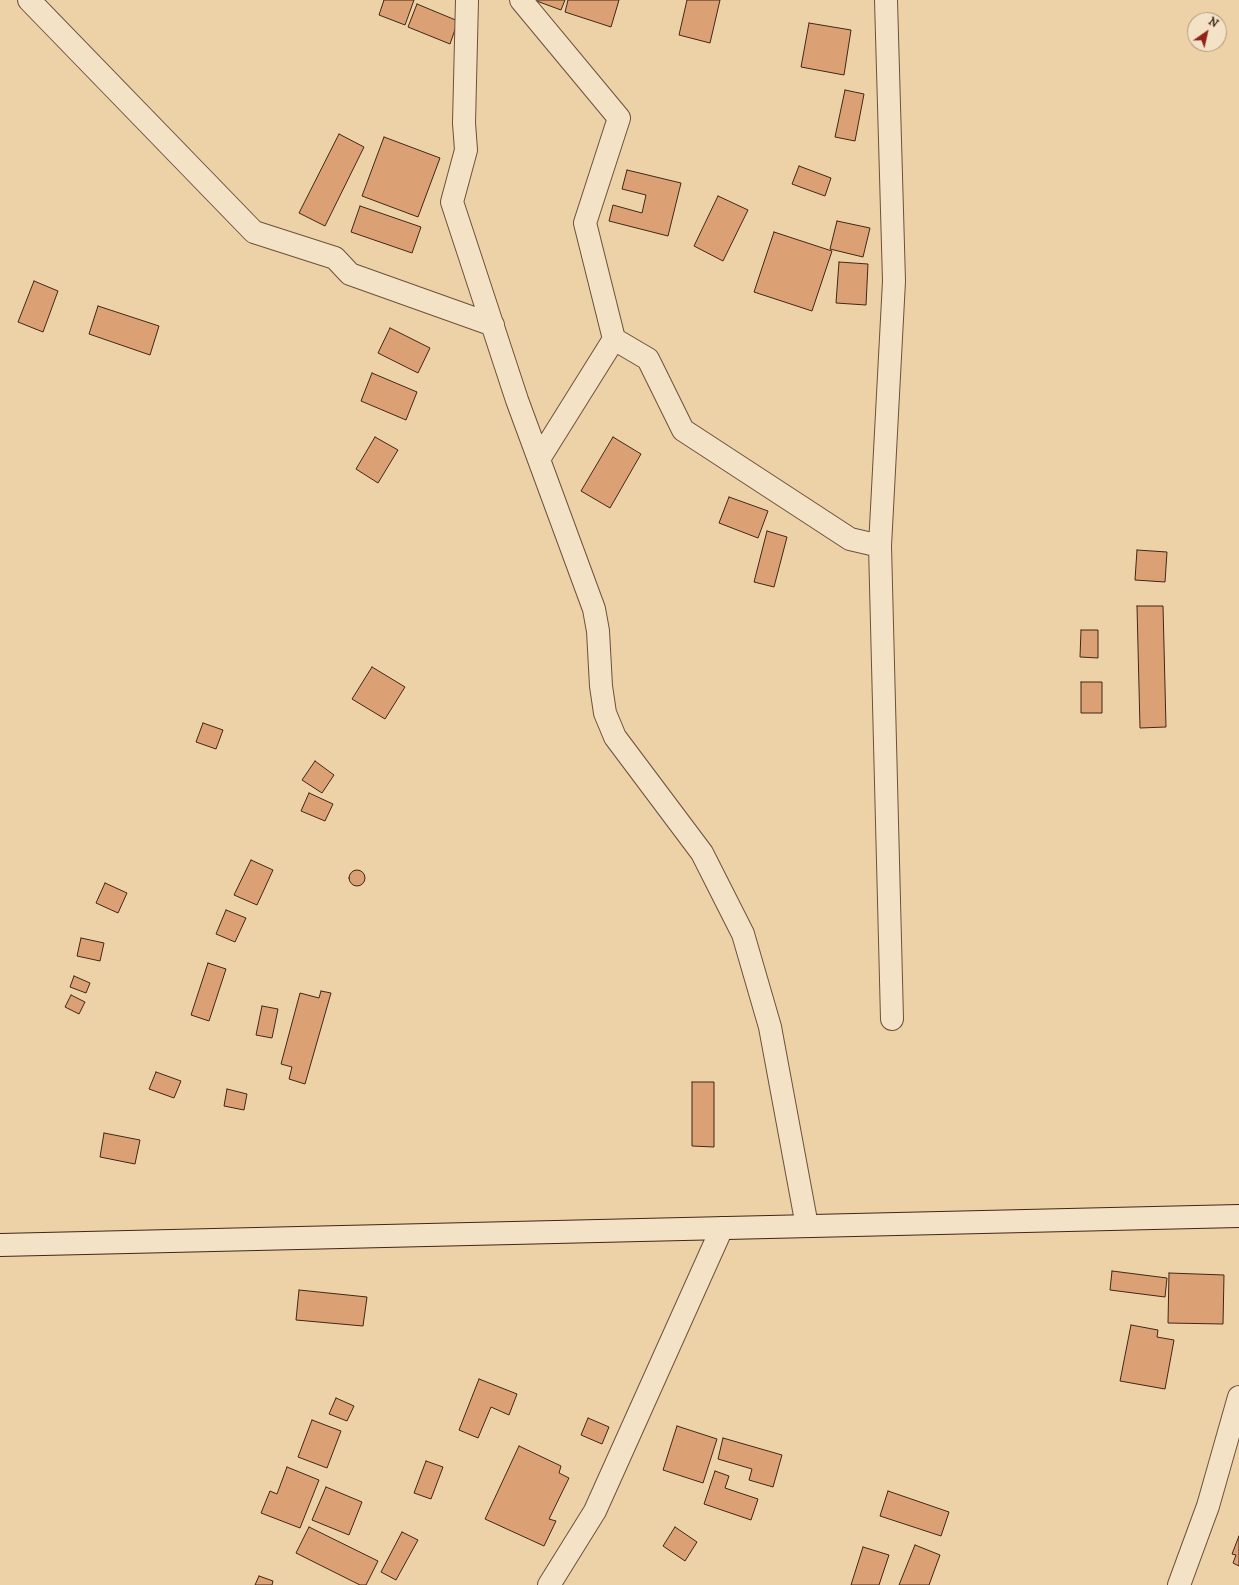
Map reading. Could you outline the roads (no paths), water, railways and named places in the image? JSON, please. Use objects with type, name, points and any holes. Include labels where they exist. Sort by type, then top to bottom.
[{"type":"street","points":[[29,0],[254,232],[335,258],[350,274],[493,325]]},
{"type":"street","points":[[467,0],[464,123],[466,150],[452,202],[517,400],[594,609],[598,631],[601,686],[605,713],[615,737],[702,852],[743,934],[770,1027],[807,1226]]},
{"type":"street","points":[[521,0],[619,118],[585,223],[614,339],[648,359],[683,430],[850,539],[880,546]]},
{"type":"street","points":[[886,0],[894,282],[880,546],[892,1019]]},
{"type":"street","points":[[539,459],[614,339]]},
{"type":"street","points":[[0,1245],[1239,1216]]},
{"type":"street","points":[[549,1585],[595,1511],[722,1228]]},
{"type":"street","points":[[1179,1585],[1208,1506],[1239,1397]]}]
